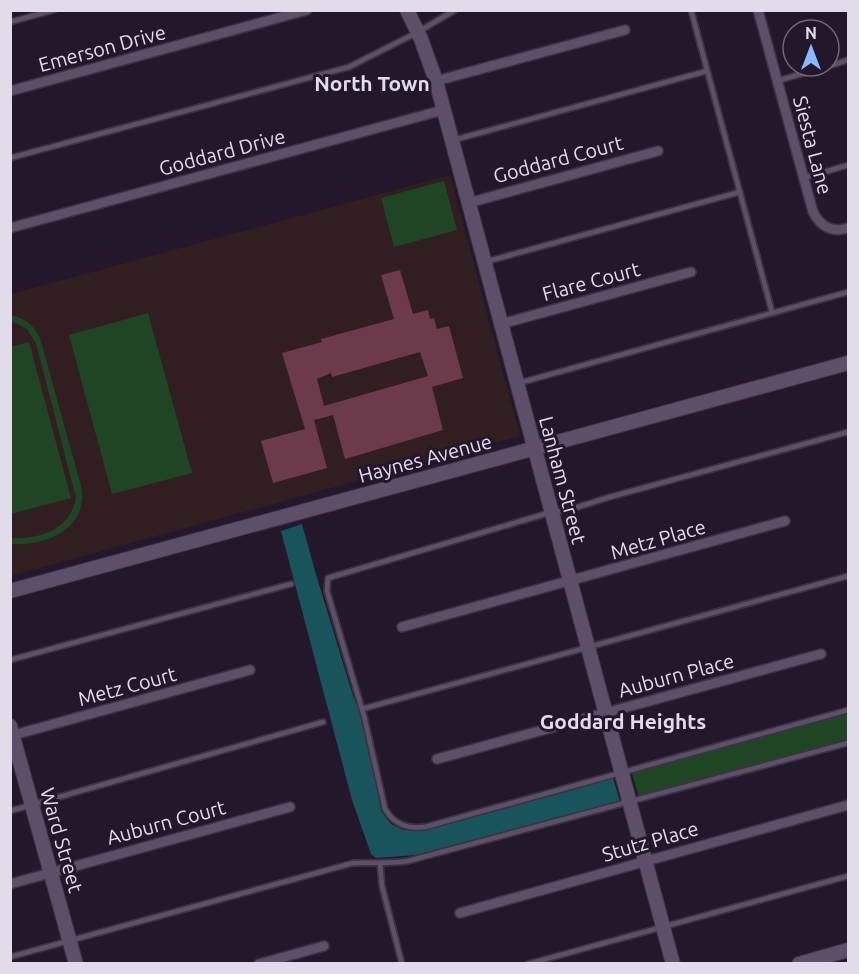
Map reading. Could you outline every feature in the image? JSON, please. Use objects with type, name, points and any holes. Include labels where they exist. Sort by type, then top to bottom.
[{"type":"street","name":"Emerson Drive","points":[[10,91],[307,10]]},
{"type":"street","name":"Lanham Street","points":[[408,10],[436,81],[674,963]]},
{"type":"street","name":"Siesta Lane","points":[[760,11],[813,212],[822,225],[835,230],[849,228]]},
{"type":"street","points":[[436,81],[625,30]]},
{"type":"street","name":"Goddard Drive","points":[[10,228],[443,110]]},
{"type":"street","name":"Goddard Court","points":[[468,203],[658,151]]},
{"type":"street","name":"Flare Court","points":[[501,324],[691,272]]},
{"type":"street","name":"Haynes Avenue","points":[[10,591],[849,363]]},
{"type":"street","name":"Metz Place","points":[[402,627],[785,522]]},
{"type":"street","name":"Auburn Place","points":[[437,759],[821,654]]},
{"type":"street","name":"Metz Court","points":[[11,733],[250,670]]},
{"type":"street","name":"Ward Street","points":[[11,733],[76,963]]},
{"type":"street","name":"Stutz Place","points":[[460,913],[849,805]]},
{"type":"street","name":"Auburn Court","points":[[10,884],[290,807]]},
{"type":"street","points":[[259,963],[324,945]]},
{"type":"street","points":[[799,963],[849,950]]},
{"type":"lane","points":[[10,22],[54,10]]},
{"type":"lane","points":[[10,158],[349,66],[418,32],[455,10]]},
{"type":"lane","points":[[691,10],[772,312]]},
{"type":"lane","points":[[451,141],[707,71]]},
{"type":"lane","points":[[777,81],[787,78]]},
{"type":"lane","points":[[804,178],[849,165]]},
{"type":"lane","points":[[484,263],[740,192]]},
{"type":"lane","points":[[517,383],[849,291]]},
{"type":"lane","points":[[849,432],[565,511],[552,512],[328,578],[327,591],[362,710],[385,809],[392,820],[403,826],[425,828],[849,710]]},
{"type":"lane","points":[[362,710],[849,576]]},
{"type":"lane","points":[[10,660],[291,584]]},
{"type":"lane","points":[[10,810],[323,722]]},
{"type":"lane","points":[[10,957],[353,863],[408,861],[849,743]]},
{"type":"lane","points":[[380,863],[382,886],[402,963]]},
{"type":"lane","points":[[528,963],[849,876]]},
{"type":"shaded area","points":[[450,175],[520,436],[11,576],[11,294]]},
{"type":"shaded area","points":[[444,181],[457,230],[394,247],[381,198]]},
{"type":"shaded area","points":[[148,313],[192,473],[112,494],[69,335]]},
{"type":"shaded area","points":[[11,315],[28,323],[40,338],[81,486],[82,501],[72,524],[62,532],[51,538],[25,544],[11,544],[11,538],[32,537],[61,525],[73,509],[76,498],[36,343],[27,329],[11,321]]},
{"type":"shaded area","points":[[29,342],[71,498],[11,514],[11,347]]},
{"type":"shaded area","points":[[302,524],[353,696],[366,725],[381,811],[391,824],[403,830],[423,831],[613,778],[621,805],[415,855],[376,858],[371,854],[352,800],[281,531]]},
{"type":"shaded area","points":[[848,710],[848,743],[640,800],[631,770]]},
{"type":"building","points":[[400,270],[413,314],[428,310],[430,319],[434,318],[437,329],[449,326],[463,378],[432,387],[443,430],[345,459],[333,415],[314,420],[327,468],[273,483],[261,441],[305,429],[282,353],[322,342],[321,339],[394,319],[381,275]],"holes":[[[420,352],[428,376],[324,406],[317,379],[331,373],[332,377]]]},
{"type":"district","name":"North Town","points":[[372,83]]},
{"type":"district","name":"Goddard Heights","points":[[623,721]]}]
